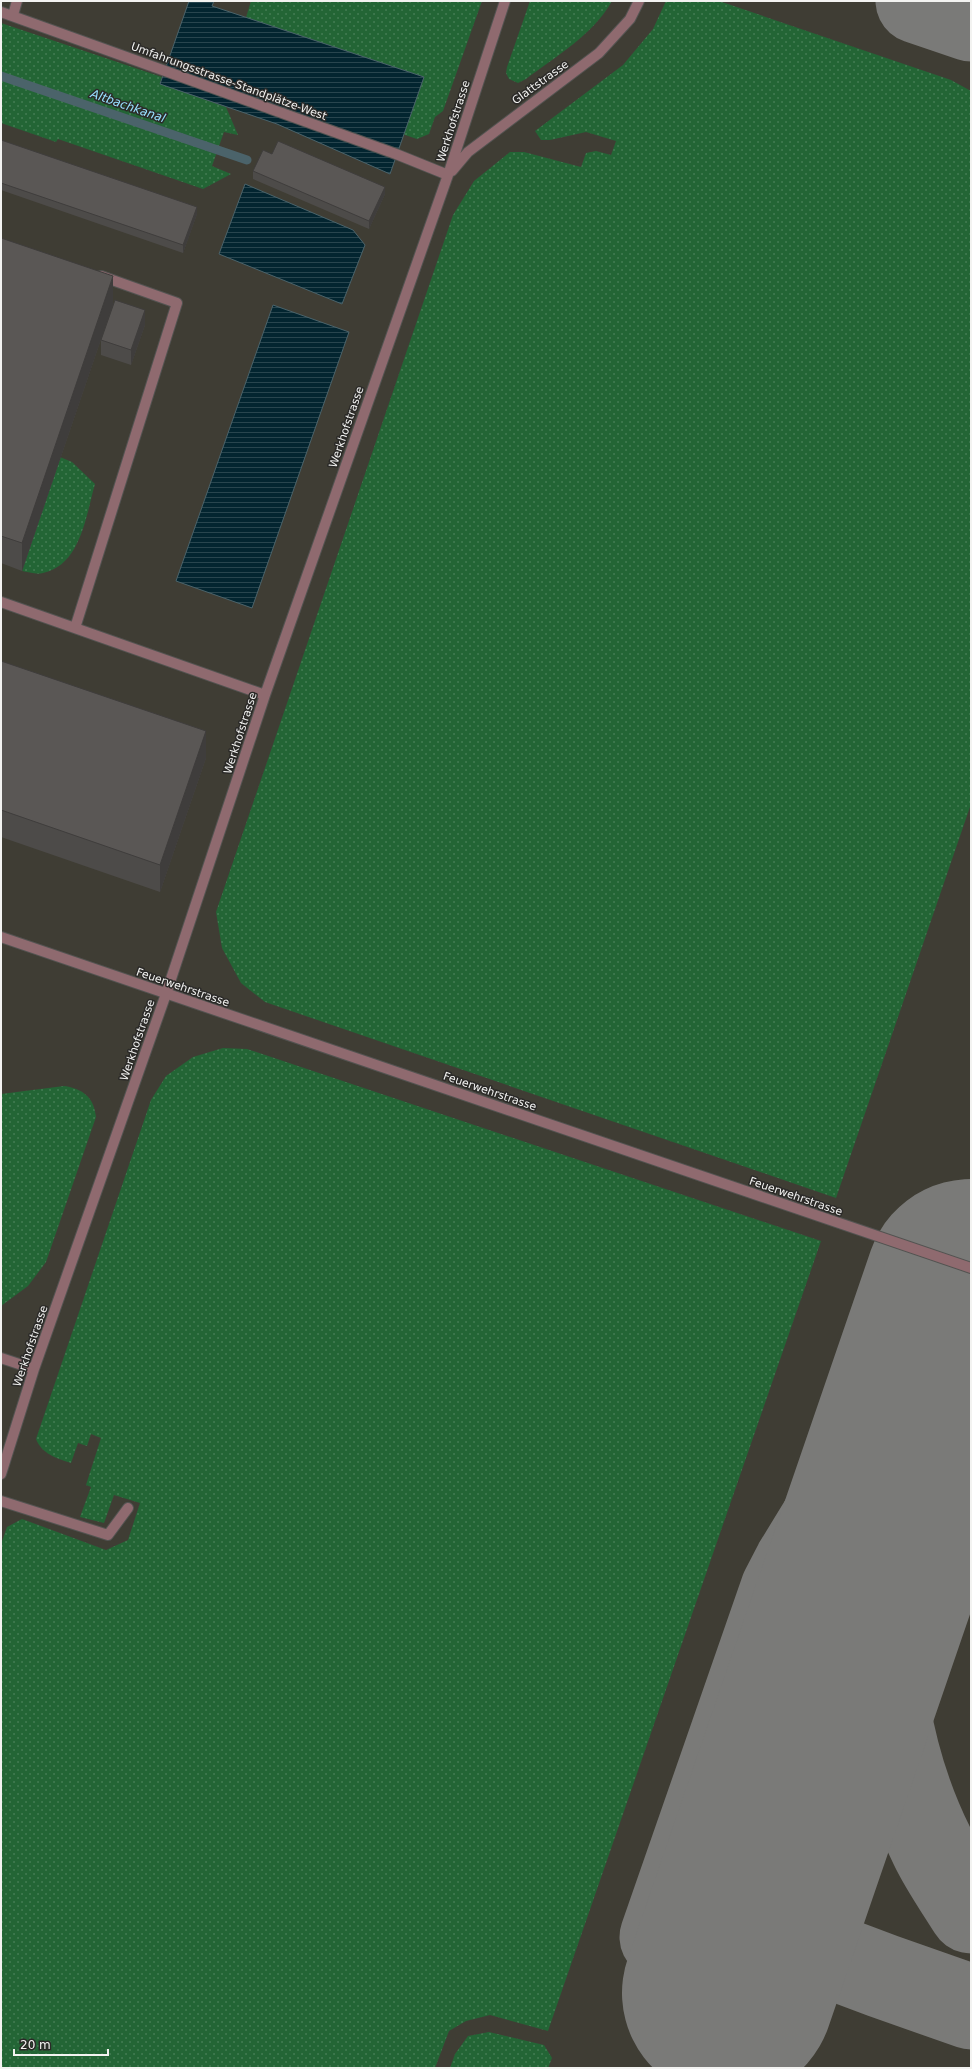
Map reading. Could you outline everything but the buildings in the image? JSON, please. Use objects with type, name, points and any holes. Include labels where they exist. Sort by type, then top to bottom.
[{"type":"lane","points":[[12,15],[17,1]]},
{"type":"lane","name":"Werkhofstrasse","points":[[1,1474],[34,1369],[166,994],[265,695],[448,175],[505,1]]},
{"type":"lane","name":"Glattstrasse","points":[[448,175],[468,152],[599,53],[630,19],[639,1]]},
{"type":"lane","name":"Umfahrungsstrasse-Standplätze-West","points":[[1,12],[396,154],[448,175]]},
{"type":"lane","points":[[75,628],[177,303],[89,272]]},
{"type":"lane","points":[[1,602],[265,695]]},
{"type":"lane","name":"Feuerwehrstrasse","points":[[1,937],[971,1268]]},
{"type":"lane","points":[[1,1358],[34,1369]]},
{"type":"lane","points":[[1,1501],[108,1535],[128,1508]]},
{"type":"shaded area","points":[[1,1],[971,1],[971,2068],[1,2068]]},
{"type":"green space","points":[[251,1],[482,1],[443,111],[435,117],[429,134],[417,139],[236,78],[244,24]]},
{"type":"green space","points":[[530,1],[612,1],[595,24],[584,35],[561,54],[518,83],[509,79],[506,73]]},
{"type":"green space","points":[[666,1],[719,1],[951,80],[971,91],[971,804],[836,1198],[265,1002],[241,983],[222,948],[216,912],[453,215],[474,181],[510,152],[524,152],[581,167],[586,153],[596,151],[611,155],[616,141],[586,132],[550,140],[541,140],[535,131],[623,65],[653,29]]},
{"type":"green space","points":[[1,23],[162,77],[160,83],[226,107],[238,135],[224,132],[212,166],[231,174],[203,189],[58,139],[56,142],[1,123]]},
{"type":"green space","points":[[60,457],[72,462],[95,484],[85,524],[74,549],[66,560],[56,568],[41,574],[22,571]]},
{"type":"green space","points":[[223,1048],[247,1049],[821,1241],[548,2031],[490,2015],[466,2021],[449,2031],[435,2068],[1,2068],[1,1544],[7,1527],[22,1519],[106,1550],[128,1540],[140,1503],[114,1495],[104,1523],[80,1517],[91,1487],[86,1485],[101,1438],[91,1434],[87,1446],[78,1443],[71,1463],[50,1455],[42,1448],[36,1439],[151,1100],[166,1076],[193,1057]]},
{"type":"green space","points":[[64,1086],[77,1089],[86,1095],[93,1104],[96,1117],[46,1262],[28,1286],[1,1306],[1,1094]]},
{"type":"green space","points":[[489,2032],[544,2045],[552,2058],[548,2068],[450,2068],[455,2054],[468,2036]]},
{"type":"water","points":[[189,1],[214,1],[212,6],[424,77],[390,174],[277,124],[160,84]]},
{"type":"water","points":[[245,184],[353,230],[365,245],[342,304],[219,254]]},
{"type":"water","points":[[273,305],[349,332],[252,608],[176,581]]},
{"type":"waterway","name":"Altbachkanal","points":[[1,76],[247,160]]},
{"type":"taxiway","points":[[918,1],[971,19]]},
{"type":"taxiway","points":[[662,1937],[783,1589],[796,1564],[944,1322],[971,1275]]},
{"type":"taxiway","points":[[919,1440],[885,1559],[881,1594],[880,1631],[882,1668],[887,1706],[905,1779],[932,1846],[971,1911]]},
{"type":"taxiway","points":[[750,1926],[971,2007]]},
{"type":"runway","points":[[728,1993],[971,1285]]}]
